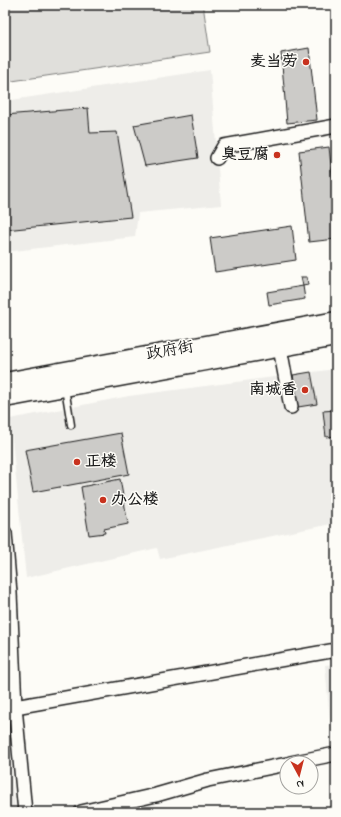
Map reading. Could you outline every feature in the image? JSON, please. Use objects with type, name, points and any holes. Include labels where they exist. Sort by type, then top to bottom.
[{"type":"main road","name":"政府街","points":[[5,382],[336,321]]},
{"type":"main road","name":"政府街","points":[[5,398],[336,338]]},
{"type":"street","points":[[217,158],[224,146],[336,126]]},
{"type":"street","points":[[280,348],[291,407]]},
{"type":"street","points":[[5,533],[10,593],[15,707],[25,812]]},
{"type":"street","points":[[15,707],[336,650]]},
{"type":"street","points":[[319,757],[336,754]]},
{"type":"street","points":[[81,812],[156,795],[208,780],[279,766]]},
{"type":"lane","points":[[65,386],[71,425]]},
{"type":"shaded area","points":[[5,5],[203,5],[210,52],[5,82]]},
{"type":"shaded area","points":[[210,70],[221,205],[138,213],[135,237],[5,252],[5,101]]},
{"type":"shaded area","points":[[336,369],[336,523],[160,559],[157,548],[26,578],[10,419],[129,396]]},
{"type":"shaded area","points":[[336,664],[336,743],[332,743],[325,665]]},
{"type":"shaded area","points":[[5,731],[16,812],[5,812]]},
{"type":"building","points":[[309,48],[317,120],[287,123],[281,53]]},
{"type":"building","points":[[88,108],[90,133],[117,132],[131,217],[5,230],[5,115]]},
{"type":"building","points":[[191,115],[198,158],[145,166],[134,125]]},
{"type":"building","points":[[329,147],[336,211],[336,239],[309,242],[299,151]]},
{"type":"building","points":[[292,226],[296,260],[215,272],[210,238]]},
{"type":"building","points":[[301,277],[307,277],[308,285],[303,286]]},
{"type":"building","points":[[303,286],[305,299],[269,305],[267,292]]},
{"type":"building","name":"南城香","points":[[311,372],[317,404],[298,407],[293,375]]},
{"type":"building","points":[[336,410],[336,436],[326,437],[323,411]]},
{"type":"building","name":"正楼","points":[[121,433],[129,474],[33,492],[25,450]]},
{"type":"building","name":"办公楼","points":[[120,479],[128,524],[104,529],[105,533],[89,535],[81,487]]},
{"type":"place","name":"麦当劳","points":[[306,62]]},
{"type":"place","name":"臭豆腐","points":[[277,155]]},
{"type":"place","name":"南城香","points":[[305,390]]},
{"type":"place","name":"正楼","points":[[77,462]]},
{"type":"place","name":"办公楼","points":[[103,500]]}]
